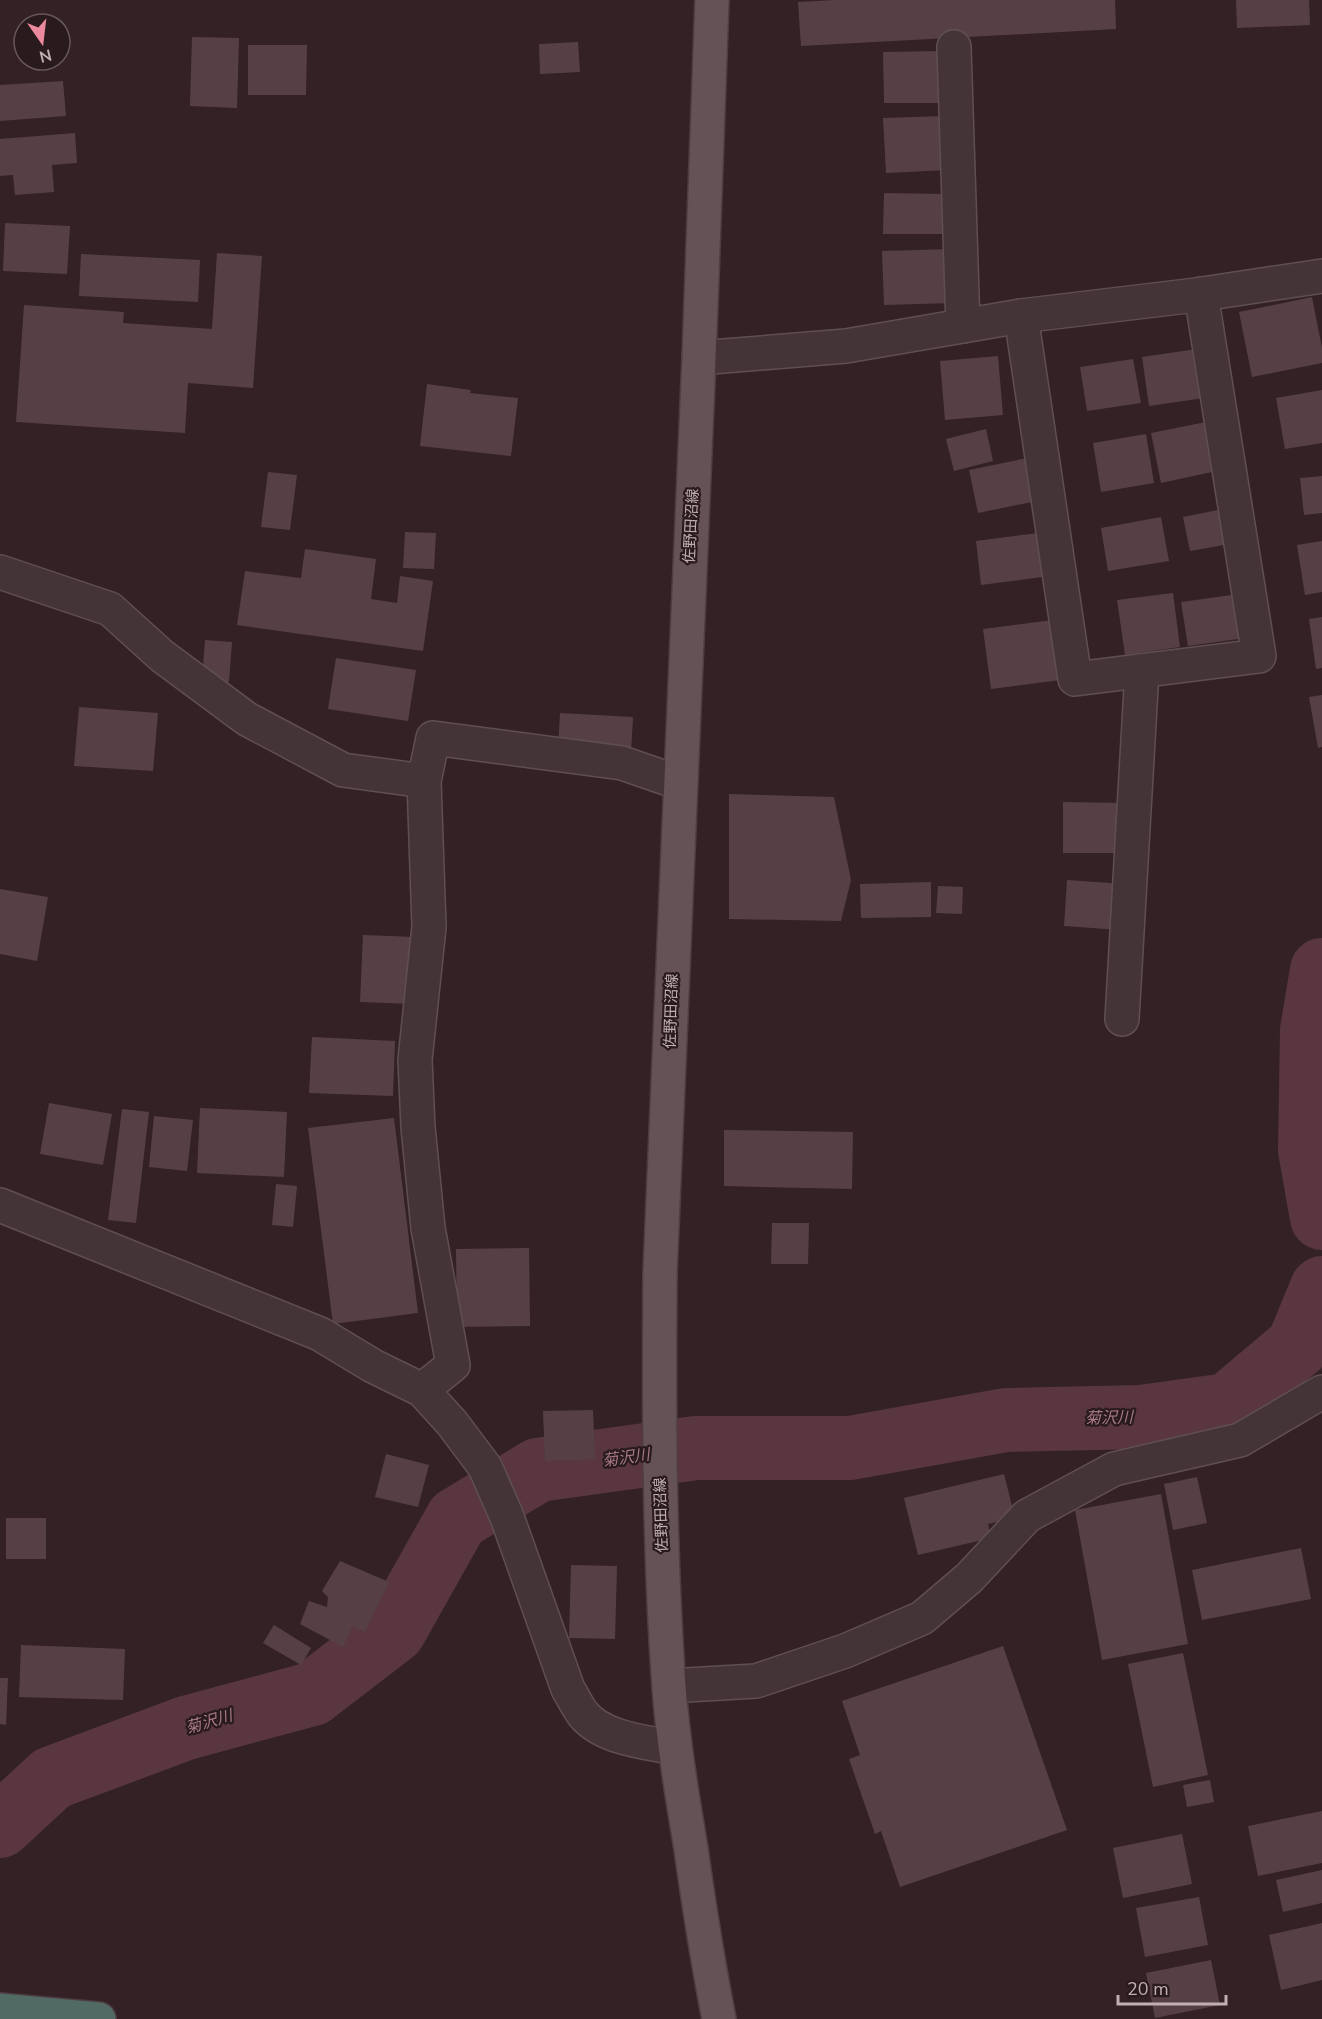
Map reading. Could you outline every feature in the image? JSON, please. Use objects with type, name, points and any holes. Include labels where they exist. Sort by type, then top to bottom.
[{"type":"highway","points":[[0,2010],[99,2019]]},
{"type":"main road","name":"佐野田沼線","points":[[712,0],[660,1274],[660,1485],[669,1686],[675,1748],[700,1910],[720,2019]]},
{"type":"street","points":[[954,46],[963,326]]},
{"type":"street","points":[[699,358],[846,346],[1021,316],[1201,294],[1322,276]]},
{"type":"street","points":[[1021,316],[1075,678],[1142,671],[1259,656],[1201,294]]},
{"type":"street","points":[[0,572],[110,609],[162,656],[247,719],[343,770],[424,781]]},
{"type":"street","points":[[1122,1019],[1142,671]]},
{"type":"street","points":[[422,1390],[453,1365],[428,1228],[418,1127],[415,1060],[429,927],[424,781],[433,738],[622,763],[680,783]]},
{"type":"street","points":[[0,1205],[320,1334],[373,1366],[422,1390],[452,1423],[484,1467],[507,1517],[568,1689],[584,1715],[601,1728],[626,1738],[675,1748]]},
{"type":"street","points":[[669,1686],[756,1681],[844,1652],[922,1618],[969,1578],[1027,1516],[1114,1469],[1240,1440],[1322,1392]]},
{"type":"building","points":[[1115,0],[1116,29],[801,46],[798,2]]},
{"type":"building","points":[[1236,0],[1309,0],[1310,25],[1237,28]]},
{"type":"building","points":[[192,37],[239,38],[237,108],[190,106]]},
{"type":"building","points":[[578,42],[580,72],[540,74],[539,44]]},
{"type":"building","points":[[248,45],[307,45],[306,95],[248,95]]},
{"type":"building","points":[[943,51],[944,103],[884,103],[883,52]]},
{"type":"building","points":[[63,81],[66,116],[0,121],[0,85]]},
{"type":"building","points":[[946,116],[948,170],[886,173],[883,118]]},
{"type":"building","points":[[75,133],[77,163],[52,165],[54,192],[15,195],[13,175],[0,176],[0,139]]},
{"type":"building","points":[[884,193],[945,194],[944,234],[883,234]]},
{"type":"building","points":[[5,223],[70,226],[67,274],[3,271]]},
{"type":"building","points":[[952,249],[953,303],[884,305],[882,251]]},
{"type":"building","points":[[217,253],[262,256],[253,388],[188,383],[185,433],[16,422],[24,305],[124,312],[123,323],[212,329]]},
{"type":"building","points":[[81,254],[200,260],[198,302],[79,296]]},
{"type":"building","points":[[1312,297],[1322,348],[1322,363],[1252,377],[1239,312]]},
{"type":"building","points":[[1197,349],[1204,398],[1149,406],[1142,357]]},
{"type":"building","points":[[998,356],[1003,415],[945,420],[940,361]]},
{"type":"building","points":[[1133,359],[1141,403],[1087,411],[1080,367]]},
{"type":"building","points":[[427,384],[471,390],[470,393],[518,398],[511,456],[420,446]]},
{"type":"building","points":[[1322,390],[1322,443],[1285,449],[1276,398]]},
{"type":"building","points":[[1211,421],[1221,470],[1161,483],[1151,433]]},
{"type":"building","points":[[986,429],[993,461],[954,471],[946,439]]},
{"type":"building","points":[[1146,434],[1154,483],[1101,492],[1093,443]]},
{"type":"building","points":[[1037,456],[1046,499],[978,513],[969,470]]},
{"type":"building","points":[[268,472],[297,475],[290,530],[261,527]]},
{"type":"building","points":[[1322,476],[1322,513],[1304,515],[1300,478]]},
{"type":"building","points":[[1228,508],[1235,543],[1190,551],[1183,517]]},
{"type":"building","points":[[1161,517],[1169,561],[1108,571],[1101,528]]},
{"type":"building","points":[[405,532],[436,533],[434,569],[403,568]]},
{"type":"building","points":[[1038,533],[1042,577],[981,585],[976,541]]},
{"type":"building","points":[[1322,541],[1322,592],[1305,595],[1297,545]]},
{"type":"building","points":[[305,549],[376,559],[371,599],[397,603],[400,576],[433,581],[423,651],[237,625],[245,571],[301,578]]},
{"type":"building","points":[[1173,593],[1180,647],[1125,655],[1117,600]]},
{"type":"building","points":[[1239,594],[1245,638],[1188,646],[1181,602]]},
{"type":"building","points":[[1322,617],[1322,668],[1316,669],[1309,619]]},
{"type":"building","points":[[1053,620],[1061,680],[991,689],[983,629]]},
{"type":"building","points":[[205,640],[232,642],[229,682],[202,680]]},
{"type":"building","points":[[336,658],[416,670],[408,721],[328,709]]},
{"type":"building","points":[[1322,695],[1322,747],[1318,748],[1309,697]]},
{"type":"building","points":[[79,707],[158,713],[153,771],[74,766]]},
{"type":"building","points":[[560,713],[633,717],[631,753],[558,750]]},
{"type":"building","points":[[729,794],[834,797],[851,880],[841,921],[729,919]]},
{"type":"building","points":[[1063,802],[1125,803],[1124,853],[1063,853]]},
{"type":"building","points":[[1067,880],[1124,884],[1120,930],[1064,926]]},
{"type":"building","points":[[931,882],[931,917],[861,918],[860,884]]},
{"type":"building","points":[[938,886],[963,887],[962,914],[936,913]]},
{"type":"building","points":[[0,889],[48,897],[37,961],[0,954]]},
{"type":"building","points":[[363,935],[416,937],[413,1004],[360,1002]]},
{"type":"building","points":[[312,1037],[395,1041],[393,1096],[309,1093]]},
{"type":"building","points":[[49,1103],[112,1114],[103,1165],[40,1154]]},
{"type":"building","points":[[200,1108],[287,1112],[284,1177],[197,1173]]},
{"type":"building","points":[[122,1109],[149,1112],[136,1223],[108,1220]]},
{"type":"building","points":[[154,1116],[193,1120],[187,1171],[149,1167]]},
{"type":"building","points":[[394,1118],[418,1313],[333,1324],[308,1128]]},
{"type":"building","points":[[724,1130],[853,1132],[852,1189],[724,1186]]},
{"type":"building","points":[[276,1184],[297,1186],[293,1227],[272,1225]]},
{"type":"building","points":[[772,1223],[809,1223],[808,1264],[771,1264]]},
{"type":"building","points":[[529,1248],[530,1326],[457,1327],[456,1249]]},
{"type":"building","points":[[593,1410],[595,1459],[545,1461],[543,1411]]},
{"type":"building","points":[[386,1454],[429,1465],[418,1507],[375,1497]]},
{"type":"building","points":[[1004,1474],[1015,1518],[988,1524],[991,1538],[918,1555],[904,1498]]},
{"type":"building","points":[[1197,1477],[1207,1523],[1173,1530],[1164,1484]]},
{"type":"building","points":[[1161,1494],[1188,1644],[1102,1660],[1075,1510]]},
{"type":"building","points":[[6,1518],[46,1518],[46,1559],[6,1559]]},
{"type":"building","points":[[1301,1548],[1311,1599],[1202,1620],[1192,1570]]},
{"type":"building","points":[[340,1561],[389,1582],[365,1632],[352,1626],[343,1647],[300,1624],[309,1601],[327,1607],[328,1597],[322,1591]]},
{"type":"building","points":[[571,1565],[617,1566],[615,1639],[569,1638]]},
{"type":"building","points":[[274,1625],[311,1648],[301,1665],[263,1643]]},
{"type":"building","points":[[21,1645],[125,1649],[123,1700],[19,1697]]},
{"type":"building","points":[[1003,1646],[1067,1830],[900,1887],[881,1831],[875,1834],[849,1759],[860,1755],[842,1701]]},
{"type":"building","points":[[1183,1653],[1208,1775],[1153,1787],[1128,1664]]},
{"type":"building","points":[[0,1678],[8,1678],[6,1725],[0,1724]]},
{"type":"building","points":[[1210,1780],[1214,1802],[1187,1807],[1183,1785]]},
{"type":"building","points":[[1322,1811],[1322,1863],[1258,1876],[1248,1826]]},
{"type":"building","points":[[1182,1834],[1192,1884],[1123,1898],[1113,1848]]},
{"type":"building","points":[[1322,1870],[1322,1903],[1283,1912],[1276,1880]]},
{"type":"building","points":[[1199,1897],[1208,1945],[1145,1957],[1136,1908]]},
{"type":"building","points":[[1322,1923],[1322,1980],[1281,1990],[1269,1935]]},
{"type":"building","points":[[1211,1960],[1220,2005],[1155,2018],[1146,1973]]},
{"type":"waterway","name":"菊沢川","points":[[1322,970],[1312,1030],[1310,1150],[1322,1218]]},
{"type":"waterway","name":"菊沢川","points":[[0,1826],[52,1778],[186,1728],[312,1694],[394,1631],[457,1519],[538,1470],[696,1448],[850,1448],[1006,1420],[1141,1417],[1228,1405],[1298,1346],[1322,1288]]}]
